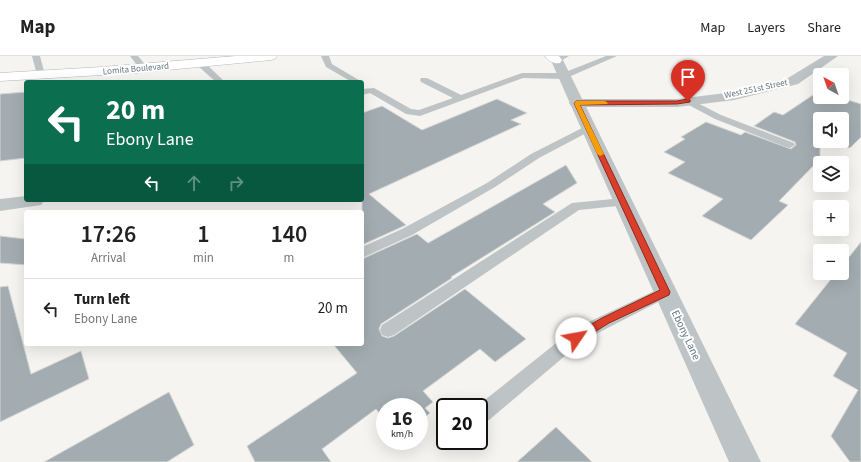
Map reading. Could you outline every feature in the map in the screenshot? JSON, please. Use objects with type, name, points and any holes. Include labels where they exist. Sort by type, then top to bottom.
[{"type":"main road","name":"Lomita Boulevard","points":[[0,77],[201,64],[271,56]]},
{"type":"street","name":"West 251st Street","points":[[576,103],[677,103],[734,96],[794,81],[832,56]]},
{"type":"street","name":"Ebony Lane","points":[[558,61],[576,103],[745,462]]},
{"type":"street","points":[[0,205],[26,202]]},
{"type":"lane","points":[[36,56],[41,75]]},
{"type":"lane","points":[[134,56],[144,68]]},
{"type":"lane","points":[[325,56],[329,65],[355,80]]},
{"type":"lane","points":[[366,91],[414,114],[461,98],[558,61],[613,56]]},
{"type":"lane","points":[[201,64],[220,80]]},
{"type":"lane","points":[[424,80],[461,98]]},
{"type":"lane","points":[[688,101],[718,118],[790,145]]},
{"type":"lane","points":[[364,252],[407,232],[478,192],[535,156],[588,128]]},
{"type":"lane","points":[[388,330],[576,206],[623,202]]},
{"type":"lane","points":[[488,409],[566,345],[586,331],[665,292]]},
{"type":"building","points":[[24,92],[24,158],[0,161],[0,94]]},
{"type":"building","points":[[813,95],[813,104],[849,104],[849,100],[861,104],[861,137],[849,148],[849,112],[813,112],[813,148],[820,148],[820,156],[813,156],[813,166],[779,201],[788,205],[751,240],[702,216],[723,199],[668,173],[685,162],[664,152],[685,139],[681,137],[706,122],[741,135],[745,132],[791,149],[796,145],[795,142],[754,126],[774,112],[783,115]]},
{"type":"building","points":[[497,99],[527,113],[511,120],[521,124],[369,194],[406,225],[364,244],[364,210],[362,210],[362,202],[364,202],[364,112],[382,106],[422,130]]},
{"type":"building","points":[[566,165],[577,183],[543,204],[555,212],[451,277],[452,278],[381,324],[379,329],[382,336],[388,338],[394,336],[465,289],[526,339],[495,362],[480,349],[423,391],[433,402],[428,406],[428,398],[376,398],[376,409],[322,449],[331,462],[255,462],[247,446],[357,373],[335,346],[364,346],[364,258],[417,234],[428,243]]},
{"type":"building","points":[[0,236],[24,239],[24,265],[0,263]]},
{"type":"building","points":[[861,242],[861,462],[850,462],[831,436],[858,390],[833,376],[847,353],[795,324],[830,280],[849,280],[849,257]]},
{"type":"building","points":[[8,286],[31,374],[81,351],[89,379],[0,422],[0,287]]},
{"type":"building","points":[[169,392],[194,445],[167,462],[44,462]]},
{"type":"building","points":[[556,427],[592,462],[517,462]]},
{"type":"slow traffic","points":[[600,154],[576,103],[605,103]]},
{"type":"route","points":[[576,338],[605,320],[665,292],[576,103],[677,103],[688,101]]}]
